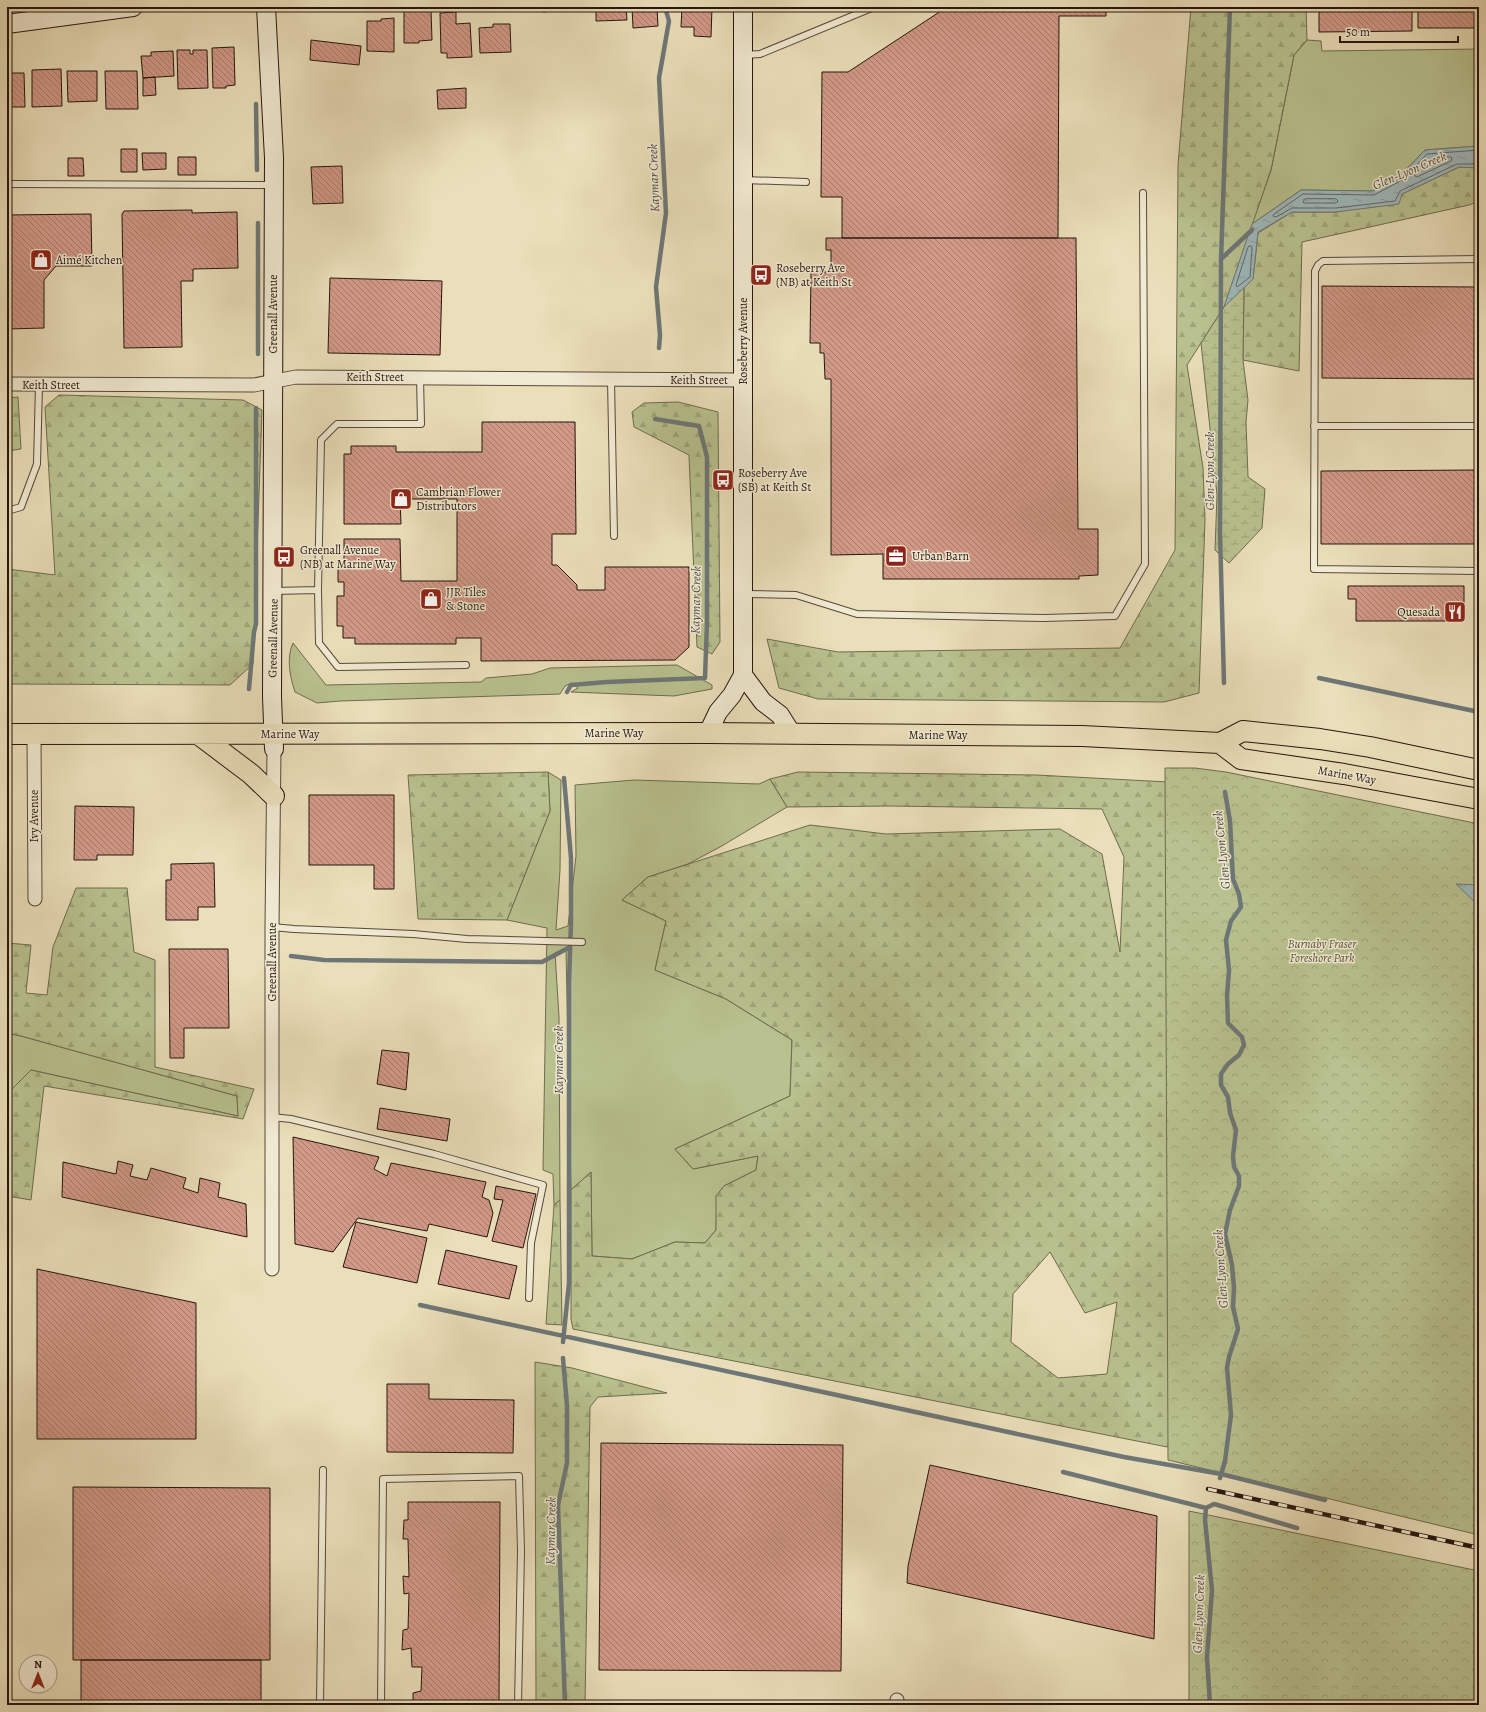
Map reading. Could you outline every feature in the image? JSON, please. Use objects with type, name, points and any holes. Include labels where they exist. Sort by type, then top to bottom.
[{"type":"main road","points":[[1220,743],[1243,731],[1320,739],[1479,770]]},
{"type":"main road","name":"Marine Way","points":[[7,734],[198,734],[274,741],[708,733],[1082,736],[1220,743],[1241,759],[1344,774],[1479,799]]},
{"type":"main road","points":[[198,734],[251,774],[274,796]]},
{"type":"street","points":[[7,24],[133,7]]},
{"type":"street","name":"Greenall Avenue","points":[[266,7],[274,158],[272,381],[272,697],[274,741],[272,927],[272,1269]]},
{"type":"street","name":"Roseberry Avenue","points":[[708,733],[718,712],[732,695],[743,675],[743,7]]},
{"type":"street","name":"Keith Street","points":[[7,384],[254,385],[296,377],[743,380]]},
{"type":"street","points":[[743,675],[763,702],[780,715],[792,734]]},
{"type":"street","name":"Ivy Avenue","points":[[34,734],[35,899]]},
{"type":"lane","points":[[743,55],[760,54],[874,7]]},
{"type":"lane","points":[[744,180],[806,182]]},
{"type":"lane","points":[[11,184],[273,184]]},
{"type":"lane","points":[[744,594],[796,595],[857,614],[1044,618],[1115,616],[1145,564],[1143,194]]},
{"type":"lane","points":[[1479,259],[1323,261],[1318,265],[1315,271],[1314,426],[1314,569],[1479,571]]},
{"type":"lane","points":[[420,377],[421,424],[337,424],[321,440],[318,590],[320,643],[338,667],[466,665]]},
{"type":"lane","points":[[611,380],[614,536]]},
{"type":"lane","points":[[7,511],[21,507],[37,464],[40,404],[39,385]]},
{"type":"lane","points":[[1314,426],[1479,426]]},
{"type":"lane","points":[[273,591],[318,590]]},
{"type":"lane","points":[[272,927],[413,934],[467,939],[582,942]]},
{"type":"lane","points":[[272,1117],[291,1119],[434,1154],[543,1185],[531,1243],[529,1298]]},
{"type":"lane","points":[[320,1705],[323,1470]]},
{"type":"lane","points":[[381,1705],[383,1479],[519,1476],[521,1551],[518,1705]]},
{"type":"green space","points":[[1191,7],[1306,7],[1307,40],[1294,55],[1271,170],[1224,307],[1187,365],[1203,468],[1205,519],[1199,693],[1164,702],[818,699],[779,688],[767,639],[838,652],[1120,648],[1175,550],[1178,165]]},
{"type":"green space","points":[[1307,40],[1321,41],[1322,51],[1479,49],[1479,146],[1425,150],[1400,176],[1373,191],[1301,190],[1252,224],[1271,170],[1294,55]]},
{"type":"green space","points":[[1459,167],[1479,168],[1479,201],[1469,205],[1302,242],[1299,371],[1243,360],[1244,287],[1253,279],[1258,233],[1292,212],[1336,212],[1402,194]]},
{"type":"green space","points":[[1244,287],[1243,360],[1248,400],[1246,422],[1248,477],[1265,489],[1262,528],[1229,563],[1215,550],[1217,495],[1201,343],[1224,307]]},
{"type":"green space","points":[[59,395],[243,400],[262,410],[253,664],[230,685],[7,684],[7,569],[55,575],[45,407]]},
{"type":"green space","points":[[18,397],[21,449],[7,451],[7,398]]},
{"type":"green space","points":[[678,402],[718,412],[720,642],[712,654],[697,647],[689,455],[634,427],[632,412],[644,403]]},
{"type":"green space","points":[[293,643],[326,685],[481,682],[486,678],[532,674],[550,668],[677,665],[712,685],[712,689],[674,696],[571,692],[578,688],[572,683],[565,686],[560,694],[317,703],[295,692],[290,674],[289,661]]},
{"type":"green space","name":"Burnaby Fraser Foreshore Park","points":[[1165,768],[1195,768],[1226,772],[1479,824],[1479,1535],[1168,1460]]},
{"type":"green space","points":[[548,772],[561,780],[560,870],[556,930],[568,926],[576,856],[575,785],[634,780],[759,784],[770,779],[787,807],[720,847],[688,864],[648,877],[622,900],[666,921],[655,970],[726,999],[792,1040],[790,1096],[675,1149],[693,1169],[758,1156],[756,1170],[724,1186],[717,1196],[716,1230],[705,1243],[675,1242],[632,1259],[592,1256],[591,1172],[571,1190],[566,949],[555,953],[559,1017],[560,1200],[554,1205],[553,1174],[543,1170],[547,928],[507,920],[550,811]]},
{"type":"green space","points":[[548,772],[550,811],[507,920],[418,919],[408,775]]},
{"type":"green space","points":[[798,772],[1036,775],[1187,783],[1176,1425],[1167,1447],[573,1329],[571,1319],[571,1190],[591,1172],[592,1256],[632,1259],[675,1242],[705,1243],[716,1230],[716,1196],[724,1186],[756,1170],[758,1156],[693,1169],[675,1149],[790,1096],[792,1040],[726,999],[655,970],[666,921],[622,900],[648,877],[810,825],[886,834],[1060,829],[1102,854],[1120,952],[1124,857],[1102,809],[889,806],[787,807],[770,779]],"holes":[[[1050,1252],[1085,1313],[1117,1302],[1107,1374],[1058,1378],[1011,1342],[1013,1294]]]},
{"type":"green space","points":[[76,888],[127,888],[134,952],[155,960],[155,1067],[254,1089],[243,1119],[44,1086],[31,1200],[7,1196],[7,1094],[31,1070],[238,1116],[237,1096],[7,1033],[7,943],[31,945],[26,993],[47,995],[53,947]]},
{"type":"green space","points":[[7,1033],[237,1096],[238,1116],[31,1070],[7,1094]]},
{"type":"green space","points":[[560,1200],[562,1325],[546,1324],[554,1205]]},
{"type":"green space","points":[[535,1362],[572,1368],[667,1393],[598,1397],[590,1407],[585,1705],[536,1705]]},
{"type":"green space","points":[[1189,1511],[1479,1571],[1479,1705],[1189,1705]]},
{"type":"water","points":[[1479,146],[1479,168],[1459,167],[1402,194],[1399,204],[1336,212],[1292,212],[1258,232],[1253,279],[1224,307],[1252,224],[1301,190],[1373,191],[1400,176],[1425,150]]},
{"type":"water","points":[[1456,884],[1479,885],[1479,906]]},
{"type":"building","points":[[543,7],[569,7],[569,9],[543,12]]},
{"type":"building","points":[[596,7],[626,7],[627,20],[596,21]]},
{"type":"building","points":[[632,7],[657,7],[658,26],[633,28]]},
{"type":"building","points":[[682,7],[712,7],[711,37],[694,36],[694,27],[681,27]]},
{"type":"building","points":[[947,7],[1106,7],[1106,16],[1059,16],[1058,238],[842,238],[842,197],[821,197],[822,72],[848,72]]},
{"type":"building","points":[[1319,7],[1412,7],[1412,31],[1319,32]]},
{"type":"building","points":[[1418,7],[1479,7],[1479,28],[1418,28]]},
{"type":"building","points":[[416,8],[416,10],[431,10],[432,40],[419,41],[419,43],[404,43],[404,9]]},
{"type":"building","points":[[456,12],[456,24],[470,23],[472,57],[447,58],[447,53],[441,53],[440,13]]},
{"type":"building","points":[[394,18],[394,52],[367,51],[367,21],[381,21],[381,19]]},
{"type":"building","points":[[493,24],[510,24],[511,52],[480,53],[479,28],[493,27]]},
{"type":"building","points":[[311,40],[361,46],[359,65],[310,60]]},
{"type":"building","points":[[234,47],[235,85],[226,86],[226,88],[213,88],[212,48]]},
{"type":"building","points":[[177,50],[190,50],[190,54],[193,54],[193,50],[207,50],[208,88],[178,89]]},
{"type":"building","points":[[173,51],[174,76],[143,78],[141,56],[151,56],[151,52]]},
{"type":"building","points":[[61,69],[62,106],[32,107],[32,70]]},
{"type":"building","points":[[67,71],[97,71],[97,101],[68,102]]},
{"type":"building","points":[[105,71],[137,71],[138,109],[106,109]]},
{"type":"building","points":[[7,73],[24,73],[25,107],[7,107]]},
{"type":"building","points":[[155,77],[156,95],[143,96],[143,78]]},
{"type":"building","points":[[466,88],[466,108],[438,109],[437,90]]},
{"type":"building","points":[[121,149],[137,149],[137,172],[121,172]]},
{"type":"building","points":[[142,153],[166,153],[166,169],[143,170]]},
{"type":"building","points":[[178,157],[196,157],[196,175],[178,175]]},
{"type":"building","points":[[68,158],[83,158],[84,176],[68,176]]},
{"type":"building","points":[[342,166],[343,203],[313,204],[311,167]]},
{"type":"building","points":[[192,210],[192,213],[237,212],[238,268],[193,269],[193,281],[181,281],[182,347],[124,348],[122,214],[124,211]]},
{"type":"building","points":[[91,214],[92,266],[56,266],[44,280],[44,328],[7,329],[7,215]]},
{"type":"building","points":[[826,238],[1076,238],[1078,529],[1098,529],[1098,575],[1079,576],[1079,579],[883,579],[883,554],[831,555],[831,379],[825,379],[824,353],[820,353],[820,343],[810,343],[811,272],[831,272],[831,250],[826,250]]},
{"type":"building","points":[[330,278],[442,281],[440,355],[328,353]]},
{"type":"building","points":[[1322,286],[1479,287],[1479,379],[1322,378]]},
{"type":"building","points":[[482,422],[575,422],[576,534],[552,534],[552,565],[557,565],[577,585],[577,590],[605,590],[605,567],[689,567],[689,647],[675,660],[481,661],[481,638],[456,638],[456,644],[355,644],[355,638],[343,638],[343,626],[337,626],[337,596],[344,596],[344,582],[338,582],[338,568],[344,568],[344,539],[400,539],[401,581],[457,581],[457,499],[400,499],[401,524],[344,524],[344,454],[351,454],[351,446],[396,446],[396,452],[482,452]]},
{"type":"building","points":[[1479,470],[1479,544],[1321,544],[1321,471]]},
{"type":"building","points":[[1348,586],[1464,586],[1464,621],[1356,621],[1356,599],[1348,599]]},
{"type":"building","points":[[309,795],[394,795],[394,889],[374,889],[374,865],[309,865]]},
{"type":"building","points":[[75,806],[134,807],[133,855],[97,855],[97,860],[74,860]]},
{"type":"building","points":[[214,863],[215,907],[198,907],[198,920],[166,920],[166,880],[171,880],[171,864]]},
{"type":"building","points":[[169,949],[228,949],[229,1028],[184,1028],[184,1058],[170,1058]]},
{"type":"building","points":[[382,1050],[409,1053],[406,1090],[377,1084]]},
{"type":"building","points":[[380,1108],[450,1119],[447,1141],[377,1129]]},
{"type":"building","points":[[293,1137],[379,1157],[374,1169],[387,1176],[391,1163],[486,1182],[482,1197],[489,1200],[493,1213],[487,1237],[429,1224],[427,1231],[358,1218],[333,1252],[295,1244]]},
{"type":"building","points":[[118,1161],[133,1165],[130,1176],[147,1180],[151,1168],[186,1178],[183,1188],[198,1193],[200,1178],[220,1183],[218,1197],[246,1204],[247,1237],[62,1197],[63,1162],[116,1174]]},
{"type":"building","points":[[496,1186],[536,1194],[523,1248],[492,1241],[503,1200],[494,1199]]},
{"type":"building","points":[[356,1222],[427,1238],[417,1283],[343,1267]]},
{"type":"building","points":[[446,1250],[517,1266],[509,1299],[438,1284]]},
{"type":"building","points":[[37,1269],[196,1303],[196,1439],[37,1439]]},
{"type":"building","points":[[387,1384],[429,1384],[429,1399],[514,1400],[513,1453],[387,1452]]},
{"type":"building","points":[[601,1443],[843,1445],[841,1671],[599,1670]]},
{"type":"building","points":[[930,1465],[1157,1516],[1154,1639],[907,1583],[908,1566]]},
{"type":"building","points":[[73,1487],[270,1488],[270,1660],[73,1660]]},
{"type":"building","points":[[408,1502],[500,1502],[499,1705],[413,1705],[413,1693],[421,1691],[422,1667],[412,1667],[411,1648],[402,1650],[403,1630],[408,1629],[409,1593],[404,1594],[403,1576],[409,1577],[408,1539],[403,1539],[404,1520],[408,1520]]},
{"type":"building","points":[[81,1660],[261,1660],[261,1705],[81,1705]]},
{"type":"building","points":[[744,1702],[809,1703],[808,1705],[744,1705]]},
{"type":"building","points":[[609,1703],[737,1704],[737,1705],[609,1705]]},
{"type":"waterway","name":"Kaymar Creek","points":[[659,348],[660,335],[656,287],[666,213],[659,78],[669,21],[665,7]]},
{"type":"waterway","name":"Glen-Lyon Creek","points":[[1221,259],[1230,7]]},
{"type":"waterway","points":[[256,104],[257,170]]},
{"type":"waterway","points":[[258,223],[258,354]]},
{"type":"waterway","name":"Glen-Lyon Creek","points":[[1224,683],[1220,533],[1221,259],[1252,230]]},
{"type":"waterway","points":[[249,689],[256,624],[256,408]]},
{"type":"waterway","name":"Kaymar Creek","points":[[567,692],[571,685],[705,678],[707,622],[707,457],[699,426],[655,419]]},
{"type":"waterway","points":[[1319,678],[1479,712]]},
{"type":"waterway","name":"Kaymar Creek","points":[[563,1342],[569,1283],[569,983],[571,922],[571,858],[564,778]]},
{"type":"waterway","name":"Glen-Lyon Creek","points":[[1220,1478],[1225,1461],[1231,1415],[1227,1368],[1238,1329],[1233,1307],[1234,1288],[1232,1265],[1225,1234],[1230,1210],[1239,1186],[1239,1176],[1234,1167],[1233,1156],[1236,1130],[1230,1113],[1228,1097],[1221,1085],[1221,1074],[1228,1064],[1239,1055],[1244,1045],[1242,1037],[1228,1023],[1227,996],[1229,970],[1226,940],[1231,921],[1241,907],[1239,894],[1233,879],[1230,821],[1225,792]]},
{"type":"waterway","points":[[291,956],[324,960],[542,962],[570,947]]},
{"type":"waterway","points":[[420,1305],[1124,1457],[1221,1474],[1325,1500]]},
{"type":"waterway","name":"Kaymar Creek","points":[[563,1358],[567,1406],[567,1463],[558,1505],[565,1705]]},
{"type":"waterway","points":[[1063,1472],[1206,1508]]},
{"type":"waterway","name":"Glen-Lyon Creek","points":[[1210,1705],[1207,1657],[1212,1590],[1205,1520],[1206,1508],[1214,1504],[1297,1528]]},
{"type":"railway","points":[[1208,1489],[1479,1548]]},
{"type":"place","name":"Aimé Kitchen","points":[[41,260]]},
{"type":"place","name":"Roseberry Ave (NB) at Keith St","points":[[761,275]]},
{"type":"place","name":"Roseberry Ave (SB) at Keith St","points":[[723,480]]},
{"type":"place","name":"Cambrian Flower Distributors","points":[[401,499]]},
{"type":"place","name":"Urban Barn","points":[[896,556]]},
{"type":"place","name":"Greenall Avenue (NB) at Marine Way","points":[[284,557]]},
{"type":"place","name":"JJR Tiles & Stone","points":[[431,599]]},
{"type":"place","name":"Quesada","points":[[1455,612]]}]
